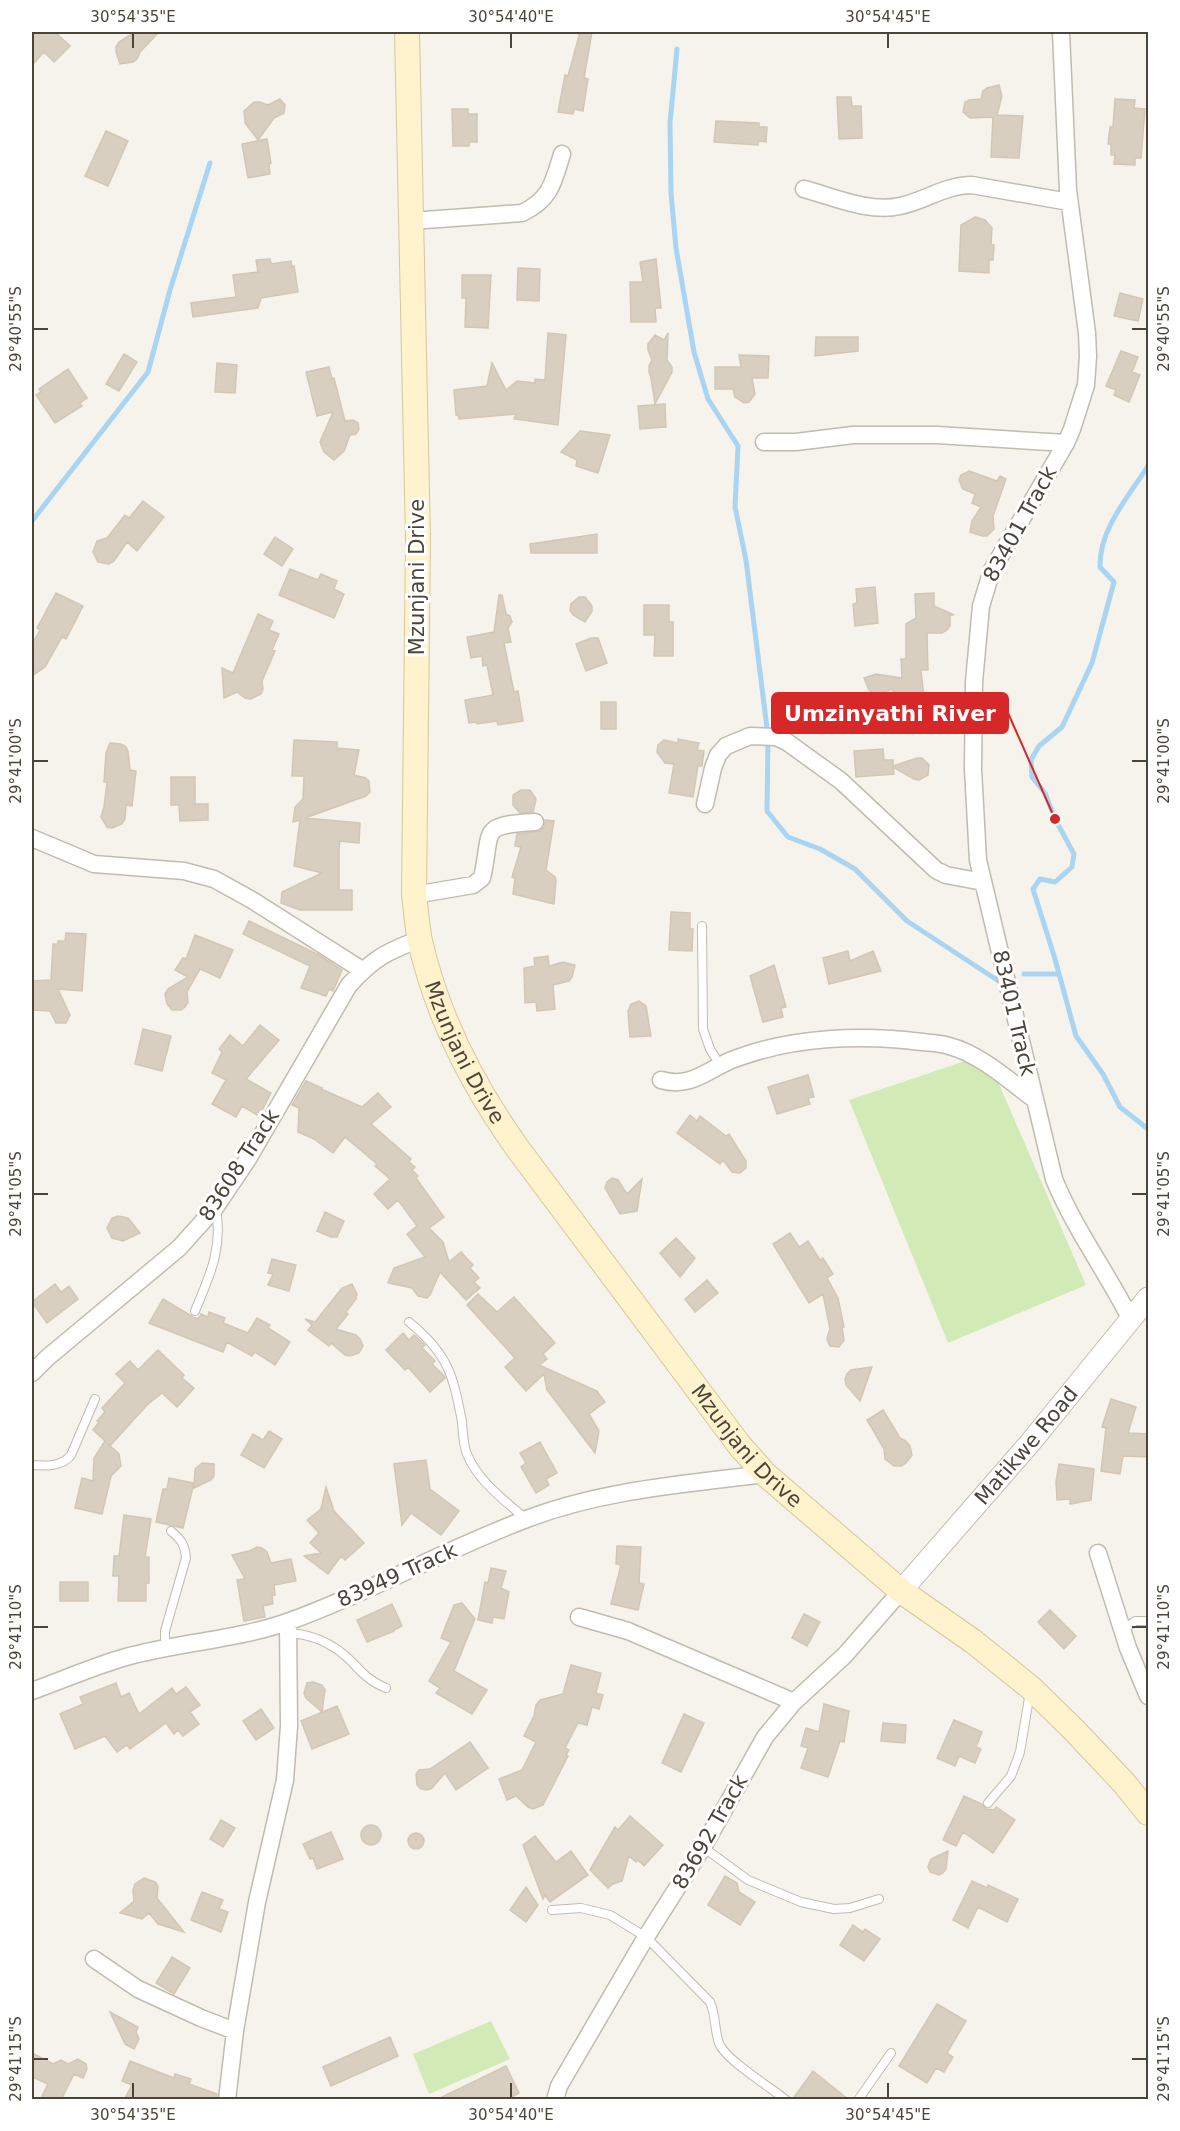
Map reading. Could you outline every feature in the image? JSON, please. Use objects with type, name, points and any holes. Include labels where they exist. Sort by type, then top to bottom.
[{"type":"main road","name":"Mzunjani Drive","points":[[401,33],[411,221],[418,539],[414,895],[420,939],[432,981],[463,1061],[494,1115],[740,1446],[765,1474],[901,1591],[974,1642],[1031,1689],[1074,1730],[1148,1809]]},
{"type":"street","name":"83401 Track","points":[[1061,32],[1069,202],[1087,333],[1086,385],[1066,443],[992,570],[981,606],[974,682],[973,769],[978,860],[1054,1179],[1066,1208],[1113,1285],[1130,1318]]},
{"type":"street","points":[[411,221],[522,213],[536,207],[545,198],[553,182],[562,154]]},
{"type":"street","points":[[804,189],[877,208],[902,206],[959,185],[972,185],[1069,202]]},
{"type":"street","points":[[764,442],[796,442],[853,435],[937,435],[1066,443]]},
{"type":"street","points":[[705,804],[713,768],[718,755],[726,746],[750,736],[776,737],[787,742],[841,781],[936,870],[956,877],[983,882]]},
{"type":"street","points":[[414,895],[472,885],[482,878],[489,838],[493,830],[500,825],[510,823],[535,822]]},
{"type":"street","points":[[32,838],[94,864],[184,871],[214,879],[252,900],[362,970]]},
{"type":"street","name":"83608 Track","points":[[32,1373],[39,1358],[179,1248],[215,1208],[248,1159],[349,985],[362,970],[388,951],[420,939]]},
{"type":"street","points":[[661,1080],[674,1084],[692,1081],[739,1057],[786,1046],[817,1041],[888,1038],[949,1046],[971,1056],[1034,1099]]},
{"type":"street","name":"Matikwe Road","points":[[901,1591],[1030,1443],[1130,1318],[1149,1298]]},
{"type":"street","name":"83949 Track","points":[[32,1691],[126,1657],[288,1627],[434,1558],[526,1519],[618,1493],[664,1485],[765,1474]]},
{"type":"street","points":[[1098,1553],[1123,1630],[1149,1696]]},
{"type":"street","name":"83692 Track","points":[[555,2100],[559,2086],[646,1937],[704,1847],[765,1737],[794,1702],[845,1655],[901,1591]]},
{"type":"street","points":[[579,1617],[628,1630],[794,1702]]},
{"type":"street","points":[[227,2100],[235,2031],[256,1902],[285,1780],[289,1726],[288,1627]]},
{"type":"street","points":[[94,1959],[138,1989],[235,2031]]},
{"type":"lane","points":[[702,926],[704,1029],[710,1049],[720,1065]]},
{"type":"lane","points":[[195,1311],[212,1269],[218,1244],[219,1227],[215,1208]]},
{"type":"lane","points":[[409,1322],[429,1338],[441,1353],[456,1395],[466,1452],[475,1469],[502,1498],[526,1519]]},
{"type":"lane","points":[[32,1465],[60,1464],[66,1461],[71,1455],[95,1399]]},
{"type":"lane","points":[[165,1650],[165,1631],[186,1558],[186,1547],[180,1537],[171,1531]]},
{"type":"lane","points":[[1123,1630],[1135,1621],[1149,1621]]},
{"type":"lane","points":[[288,1627],[331,1644],[373,1683],[386,1688]]},
{"type":"lane","points":[[988,1803],[1011,1776],[1020,1752],[1031,1689]]},
{"type":"lane","points":[[704,1847],[748,1880],[801,1902],[834,1909],[850,1908],[879,1899]]},
{"type":"lane","points":[[552,1910],[581,1908],[610,1915],[646,1937],[710,2002],[716,2013],[717,2036],[721,2047],[741,2066],[786,2100]]},
{"type":"lane","points":[[858,2100],[891,2053]]},
{"type":"green space","points":[[986,1054],[1086,1285],[948,1343],[849,1100]]},
{"type":"green space","points":[[491,2021],[510,2059],[429,2094],[413,2054]]},
{"type":"building","points":[[32,32],[55,32],[70,46],[54,62],[44,52],[32,65]]},
{"type":"building","points":[[135,32],[159,32],[140,52],[137,59],[120,64],[116,47],[119,42]]},
{"type":"building","points":[[580,32],[592,32],[584,78],[588,79],[583,111],[574,109],[573,114],[558,112],[565,75],[568,76]]},
{"type":"building","points":[[999,85],[1002,96],[997,115],[1023,116],[1019,158],[991,157],[993,117],[970,118],[963,112],[965,102],[981,99],[983,91]]},
{"type":"building","points":[[837,97],[851,97],[852,106],[861,106],[862,138],[839,139]]},
{"type":"building","points":[[280,99],[285,105],[284,113],[274,118],[258,140],[245,123],[244,111],[254,102],[268,105]]},
{"type":"building","points":[[1115,99],[1135,100],[1134,108],[1145,109],[1141,158],[1135,158],[1135,165],[1114,164],[1115,155],[1111,155],[1111,144],[1108,144],[1110,127],[1113,127]]},
{"type":"building","points":[[452,109],[468,109],[468,114],[477,114],[477,142],[469,142],[469,146],[453,146]]},
{"type":"building","points":[[716,121],[759,123],[759,127],[767,127],[766,142],[758,141],[758,145],[714,142]]},
{"type":"building","points":[[106,131],[128,141],[108,186],[85,176]]},
{"type":"building","points":[[267,139],[271,163],[269,164],[270,174],[248,178],[242,144]]},
{"type":"building","points":[[975,217],[985,220],[992,228],[993,260],[989,260],[989,273],[959,271],[961,225]]},
{"type":"building","points":[[270,259],[271,264],[291,261],[292,267],[294,266],[298,292],[261,298],[258,308],[193,317],[191,303],[236,297],[233,275],[258,272],[256,260]]},
{"type":"building","points":[[656,259],[661,308],[655,308],[656,322],[631,322],[630,282],[643,282],[640,262]]},
{"type":"building","points":[[518,268],[540,269],[539,301],[517,300]]},
{"type":"building","points":[[462,275],[491,275],[488,328],[465,327],[466,298],[462,298]]},
{"type":"building","points":[[1120,293],[1143,299],[1138,321],[1114,316]]},
{"type":"building","points":[[548,333],[566,335],[558,425],[514,419],[516,414],[459,419],[456,415],[454,390],[487,386],[492,363],[506,390],[517,381],[535,383],[535,379],[545,380]]},
{"type":"building","points":[[668,333],[667,360],[672,367],[672,372],[655,404],[649,372],[652,360],[648,344],[655,335],[664,340]]},
{"type":"building","points":[[816,337],[858,337],[858,351],[815,356]]},
{"type":"building","points":[[1121,351],[1138,357],[1132,372],[1140,375],[1129,402],[1114,395],[1116,390],[1106,386]]},
{"type":"building","points":[[124,354],[137,362],[119,391],[106,384]]},
{"type":"building","points":[[739,355],[769,356],[768,378],[752,378],[755,394],[749,402],[744,403],[735,397],[733,389],[715,389],[715,367],[741,367]]},
{"type":"building","points":[[217,363],[237,365],[235,393],[215,392]]},
{"type":"building","points":[[329,367],[345,421],[353,420],[358,423],[359,429],[356,434],[350,435],[344,451],[334,460],[324,452],[320,442],[333,412],[317,416],[306,372]]},
{"type":"building","points":[[68,369],[87,398],[80,403],[82,406],[55,423],[36,395],[41,392],[39,389]]},
{"type":"building","points":[[665,404],[666,427],[640,429],[638,406]]},
{"type":"building","points":[[580,431],[610,435],[598,473],[576,466],[577,460],[561,452]]},
{"type":"building","points":[[969,471],[997,481],[1000,476],[1006,479],[993,516],[994,529],[987,536],[970,532],[972,521],[981,507],[972,503],[975,494],[963,489],[959,480],[961,475]]},
{"type":"building","points":[[143,501],[164,517],[137,551],[127,542],[114,561],[109,564],[98,562],[93,552],[97,541],[107,538],[125,515],[129,518]]},
{"type":"building","points":[[597,534],[597,553],[531,553],[530,544]]},
{"type":"building","points":[[275,537],[293,549],[282,566],[264,554]]},
{"type":"building","points":[[290,569],[318,580],[321,574],[337,581],[334,589],[344,594],[334,618],[279,595]]},
{"type":"building","points":[[875,587],[878,623],[855,626],[853,604],[857,603],[856,589]]},
{"type":"building","points":[[56,593],[83,606],[66,639],[62,637],[45,667],[32,676],[32,644],[40,630],[37,628]]},
{"type":"building","points":[[934,593],[934,606],[954,615],[950,615],[950,626],[947,630],[942,633],[927,633],[928,670],[921,670],[924,698],[894,701],[893,689],[878,694],[873,693],[869,690],[864,678],[876,674],[902,678],[901,659],[906,659],[906,624],[916,618],[915,594]]},
{"type":"building","points":[[499,595],[502,595],[506,614],[510,616],[512,622],[508,628],[511,642],[504,643],[514,692],[518,691],[523,721],[498,725],[497,721],[469,723],[465,700],[493,695],[487,665],[483,666],[482,656],[471,658],[467,637],[494,632]]},
{"type":"building","points":[[579,597],[585,597],[592,606],[592,611],[585,622],[573,615],[570,610],[571,604]]},
{"type":"building","points":[[644,605],[669,605],[669,622],[673,622],[673,656],[654,656],[655,635],[644,635]]},
{"type":"building","points":[[258,614],[273,621],[269,630],[279,634],[272,650],[275,651],[262,681],[261,694],[251,699],[237,692],[224,698],[222,668],[233,673]]},
{"type":"building","points":[[591,638],[598,638],[607,663],[586,671],[576,644]]},
{"type":"building","points":[[601,702],[616,702],[616,729],[601,729]]},
{"type":"building","points":[[678,739],[699,743],[697,750],[704,751],[702,766],[698,766],[693,797],[669,793],[674,764],[665,763],[657,752],[658,745],[664,740],[678,743]]},
{"type":"building","points":[[294,740],[337,742],[337,748],[359,750],[354,775],[369,781],[370,792],[366,796],[305,818],[360,823],[359,843],[340,841],[339,849],[339,890],[352,890],[352,910],[300,910],[281,903],[282,892],[322,873],[294,866],[300,820],[293,822],[295,807],[303,799],[304,776],[292,776]]},
{"type":"building","points":[[110,743],[126,747],[130,770],[136,771],[132,806],[126,805],[125,819],[122,824],[112,828],[107,827],[101,817],[107,782],[104,782],[106,753]]},
{"type":"building","points":[[883,749],[884,760],[893,760],[893,766],[922,758],[929,765],[928,775],[919,780],[914,779],[893,767],[894,774],[856,777],[854,751]]},
{"type":"building","points":[[171,777],[195,777],[195,804],[208,804],[208,820],[180,821],[179,805],[171,805]]},
{"type":"building","points":[[521,790],[530,790],[536,799],[533,812],[520,813],[513,805],[513,795]]},
{"type":"building","points":[[545,820],[554,821],[546,870],[555,877],[556,881],[554,904],[513,894],[515,878],[512,877],[521,847],[515,846],[517,834],[540,831],[545,826]]},
{"type":"building","points":[[671,912],[690,913],[690,929],[693,929],[692,951],[669,950]]},
{"type":"building","points":[[249,921],[319,955],[342,970],[333,991],[329,989],[326,996],[301,988],[310,966],[243,934]]},
{"type":"building","points":[[66,933],[86,934],[82,991],[58,989],[70,1015],[66,1023],[56,1023],[50,1011],[32,1010],[32,981],[51,980],[53,944],[65,941]]},
{"type":"building","points":[[195,935],[233,950],[220,978],[200,969],[187,992],[188,1002],[185,1007],[181,1010],[172,1010],[167,1004],[165,994],[168,989],[188,977],[175,970],[183,958],[186,959]]},
{"type":"building","points":[[848,951],[850,961],[873,951],[881,971],[829,984],[823,958]]},
{"type":"building","points":[[548,956],[549,966],[563,962],[575,965],[569,981],[553,985],[555,1009],[537,1011],[536,1002],[525,1003],[524,968],[535,966],[534,958]]},
{"type":"building","points":[[774,965],[786,1007],[781,1008],[783,1017],[763,1022],[750,976]]},
{"type":"building","points":[[639,1001],[646,1006],[651,1036],[630,1037],[628,1011],[631,1004]]},
{"type":"building","points":[[260,1025],[279,1040],[246,1079],[271,1093],[259,1116],[242,1106],[236,1117],[212,1104],[226,1080],[212,1073],[222,1052],[219,1049],[230,1035],[243,1046]]},
{"type":"building","points":[[143,1029],[171,1036],[162,1071],[135,1064]]},
{"type":"building","points":[[808,1075],[814,1097],[808,1098],[810,1104],[777,1114],[768,1087]]},
{"type":"building","points":[[306,1081],[362,1107],[378,1093],[391,1107],[371,1124],[411,1159],[409,1162],[415,1167],[412,1170],[418,1176],[416,1178],[444,1217],[429,1228],[443,1242],[449,1262],[461,1252],[473,1265],[470,1268],[479,1278],[474,1282],[480,1288],[466,1300],[440,1272],[427,1298],[418,1296],[412,1288],[388,1283],[394,1268],[425,1257],[407,1234],[417,1226],[398,1200],[388,1209],[374,1194],[390,1179],[375,1166],[377,1164],[345,1137],[333,1153],[314,1139],[298,1132],[299,1108],[292,1105]]},
{"type":"building","points":[[690,1115],[697,1121],[700,1116],[726,1136],[729,1134],[746,1161],[746,1168],[740,1173],[732,1172],[723,1160],[720,1164],[677,1133]]},
{"type":"building","points":[[612,1178],[618,1180],[627,1194],[642,1179],[637,1211],[620,1214],[605,1188],[607,1182]]},
{"type":"building","points":[[325,1212],[344,1221],[337,1237],[317,1231]]},
{"type":"building","points":[[118,1216],[128,1218],[140,1233],[123,1241],[112,1238],[107,1228],[112,1218]]},
{"type":"building","points":[[790,1233],[799,1247],[808,1241],[820,1260],[823,1258],[833,1274],[827,1278],[838,1298],[844,1327],[842,1327],[844,1340],[839,1347],[830,1346],[828,1342],[830,1329],[823,1294],[809,1303],[773,1244]]},
{"type":"building","points":[[676,1238],[695,1258],[680,1277],[660,1253]]},
{"type":"building","points":[[272,1259],[296,1265],[289,1291],[268,1285],[273,1274],[268,1273]]},
{"type":"building","points":[[707,1280],[718,1293],[695,1312],[685,1299]]},
{"type":"building","points":[[55,1284],[61,1292],[69,1286],[78,1299],[47,1323],[32,1302]]},
{"type":"building","points":[[352,1284],[357,1294],[356,1299],[336,1329],[356,1335],[360,1339],[363,1346],[359,1353],[350,1356],[345,1355],[331,1343],[329,1346],[308,1330],[312,1325],[305,1319],[315,1322],[342,1288]]},
{"type":"building","points":[[478,1294],[497,1312],[514,1297],[555,1343],[543,1354],[547,1359],[539,1365],[597,1391],[605,1402],[589,1414],[599,1431],[595,1453],[547,1390],[544,1374],[526,1391],[505,1367],[515,1358],[467,1305]]},
{"type":"building","points":[[163,1299],[198,1319],[201,1314],[208,1317],[209,1312],[225,1318],[223,1323],[248,1333],[257,1318],[270,1325],[268,1328],[290,1342],[275,1365],[255,1352],[252,1356],[227,1342],[223,1352],[149,1323]]},
{"type":"building","points":[[403,1333],[409,1340],[414,1335],[425,1345],[422,1348],[435,1361],[432,1364],[445,1378],[430,1392],[408,1367],[405,1370],[386,1350]]},
{"type":"building","points":[[158,1350],[184,1375],[182,1378],[194,1388],[177,1407],[162,1393],[147,1405],[110,1446],[119,1454],[121,1466],[111,1476],[102,1514],[75,1508],[82,1478],[93,1481],[94,1458],[105,1441],[93,1430],[105,1412],[102,1408],[125,1383],[116,1374],[130,1361],[138,1370]]},
{"type":"building","points":[[872,1367],[860,1401],[846,1385],[845,1379],[851,1370]]},
{"type":"building","points":[[1111,1399],[1136,1407],[1128,1433],[1149,1434],[1149,1457],[1123,1456],[1120,1474],[1101,1471],[1106,1428],[1102,1427]]},
{"type":"building","points":[[883,1410],[900,1438],[910,1446],[912,1455],[901,1466],[894,1466],[885,1459],[884,1449],[867,1420]]},
{"type":"building","points":[[269,1431],[282,1439],[264,1468],[241,1455],[253,1434],[263,1440]]},
{"type":"building","points":[[540,1442],[557,1473],[546,1479],[549,1485],[536,1493],[521,1467],[526,1463],[520,1453]]},
{"type":"building","points":[[426,1460],[430,1489],[459,1511],[441,1535],[411,1513],[402,1525],[394,1464]]},
{"type":"building","points":[[202,1463],[214,1464],[214,1476],[211,1480],[194,1488],[195,1469]]},
{"type":"building","points":[[1059,1464],[1094,1469],[1091,1500],[1070,1504],[1070,1499],[1057,1500],[1056,1482]]},
{"type":"building","points":[[169,1478],[194,1483],[183,1528],[156,1522],[163,1489],[167,1489]]},
{"type":"building","points":[[326,1487],[334,1511],[364,1543],[345,1560],[341,1556],[328,1574],[304,1556],[321,1553],[310,1543],[319,1533],[307,1520],[321,1509]]},
{"type":"building","points":[[124,1515],[151,1519],[145,1557],[149,1557],[146,1601],[118,1601],[119,1576],[113,1576],[114,1556],[119,1556]]},
{"type":"building","points":[[617,1546],[641,1547],[639,1583],[644,1584],[638,1610],[611,1604],[621,1565],[616,1564]]},
{"type":"building","points":[[257,1547],[267,1552],[271,1563],[291,1559],[296,1581],[274,1585],[273,1604],[263,1606],[265,1617],[244,1621],[237,1580],[245,1579],[232,1555]]},
{"type":"building","points":[[491,1568],[506,1571],[501,1588],[509,1592],[504,1619],[493,1617],[492,1623],[478,1620],[485,1582],[488,1583]]},
{"type":"building","points":[[60,1582],[88,1582],[88,1601],[60,1601]]},
{"type":"building","points":[[462,1603],[475,1619],[454,1671],[487,1690],[472,1714],[436,1693],[440,1688],[429,1681],[451,1642],[441,1638],[454,1605]]},
{"type":"building","points":[[392,1604],[402,1626],[367,1642],[357,1620]]},
{"type":"building","points":[[1050,1610],[1076,1636],[1064,1649],[1038,1622]]},
{"type":"building","points":[[804,1614],[820,1622],[807,1646],[792,1638]]},
{"type":"building","points":[[571,1665],[601,1673],[596,1693],[603,1695],[599,1709],[592,1707],[587,1725],[578,1723],[565,1748],[569,1750],[566,1755],[568,1756],[543,1805],[533,1809],[516,1796],[507,1800],[499,1779],[522,1770],[536,1742],[524,1736],[534,1716],[536,1705],[540,1700],[563,1694]]},
{"type":"building","points":[[116,1683],[121,1697],[129,1693],[139,1714],[172,1688],[176,1694],[186,1687],[200,1705],[190,1712],[199,1724],[183,1736],[178,1730],[174,1734],[166,1723],[130,1749],[127,1745],[117,1752],[105,1736],[75,1749],[60,1714],[83,1704],[80,1697]]},
{"type":"building","points":[[307,1683],[322,1685],[325,1690],[322,1712],[306,1698],[304,1693]]},
{"type":"building","points":[[824,1704],[849,1711],[844,1742],[840,1741],[828,1777],[801,1768],[808,1748],[801,1746],[806,1728],[819,1732]]},
{"type":"building","points":[[337,1706],[349,1734],[312,1749],[301,1721]]},
{"type":"building","points":[[261,1709],[274,1728],[256,1740],[243,1721]]},
{"type":"building","points":[[684,1714],[704,1723],[681,1772],[662,1763]]},
{"type":"building","points":[[954,1720],[982,1732],[976,1747],[981,1749],[975,1763],[959,1756],[955,1766],[937,1758]]},
{"type":"building","points":[[883,1723],[906,1725],[905,1743],[881,1741]]},
{"type":"building","points":[[470,1742],[488,1768],[456,1790],[445,1773],[432,1788],[421,1789],[417,1785],[416,1774],[419,1770],[430,1769]]},
{"type":"building","points":[[964,1796],[982,1804],[986,1809],[994,1810],[996,1807],[1015,1820],[993,1853],[963,1832],[956,1846],[943,1840]]},
{"type":"building","points":[[630,1816],[663,1845],[644,1866],[629,1856],[622,1881],[608,1888],[590,1870],[615,1827],[618,1830]]},
{"type":"building","points":[[221,1820],[235,1828],[223,1847],[210,1839]]},
{"type":"building","points":[[371,1825],[378,1828],[381,1835],[378,1842],[371,1845],[364,1842],[361,1835],[364,1828]]},
{"type":"building","points":[[331,1832],[343,1859],[317,1869],[313,1858],[310,1859],[303,1844]]},
{"type":"building","points":[[416,1833],[422,1835],[424,1841],[422,1847],[416,1849],[410,1847],[408,1841],[410,1835]]},
{"type":"building","points":[[535,1836],[556,1862],[571,1851],[588,1875],[550,1902],[545,1895],[543,1899],[523,1845]]},
{"type":"building","points":[[948,1851],[946,1869],[943,1873],[939,1875],[930,1872],[928,1867],[931,1859]]},
{"type":"building","points":[[725,1876],[737,1883],[739,1892],[755,1902],[740,1925],[708,1905]]},
{"type":"building","points":[[144,1878],[155,1882],[158,1886],[157,1898],[184,1932],[158,1924],[149,1913],[142,1919],[120,1913],[134,1901],[135,1884]]},
{"type":"building","points":[[972,1881],[987,1888],[988,1885],[1018,1899],[1007,1922],[978,1907],[968,1928],[953,1920]]},
{"type":"building","points":[[526,1887],[538,1905],[526,1922],[510,1910]]},
{"type":"building","points":[[202,1892],[223,1900],[219,1909],[228,1912],[221,1932],[191,1920]]},
{"type":"building","points":[[853,1925],[863,1932],[865,1929],[880,1939],[864,1961],[840,1945]]},
{"type":"building","points":[[172,1957],[190,1968],[174,1994],[156,1983]]},
{"type":"building","points":[[937,2004],[966,2021],[947,2053],[953,2057],[944,2072],[936,2068],[927,2083],[899,2066]]},
{"type":"building","points":[[110,2012],[138,2027],[136,2032],[139,2039],[134,2049],[125,2044]]},
{"type":"building","points":[[390,2037],[398,2056],[331,2086],[323,2067]]},
{"type":"building","points":[[32,2053],[53,2064],[61,2060],[68,2064],[78,2059],[86,2064],[87,2069],[83,2078],[74,2074],[61,2100],[40,2100],[48,2084],[32,2077]]},
{"type":"building","points":[[130,2061],[174,2078],[175,2074],[191,2079],[189,2084],[217,2094],[217,2100],[124,2100],[132,2085],[122,2081]]},
{"type":"building","points":[[506,2066],[519,2093],[507,2100],[436,2100]]},
{"type":"building","points":[[813,2071],[849,2100],[792,2100]]},
{"type":"waterway","points":[[677,49],[670,123],[671,193],[676,248],[694,352],[708,399],[738,446],[735,507],[746,560],[768,736],[767,811],[788,837],[820,849],[855,869],[907,921],[997,980]]},
{"type":"waterway","points":[[32,521],[148,372],[170,290],[210,163]]},
{"type":"waterway","points":[[1148,466],[1116,514],[1104,539],[1100,567],[1114,582],[1092,663],[1062,727],[1039,746],[1031,760],[1032,777],[1045,793],[1055,819],[1074,854],[1072,867],[1055,882],[1040,879],[1033,889],[1076,1036],[1103,1074],[1120,1107],[1148,1129]]},
{"type":"waterway","points":[[1024,974],[1059,974]]},
{"type":"place","name":"Umzinyathi River","points":[[1055,819]]}]
